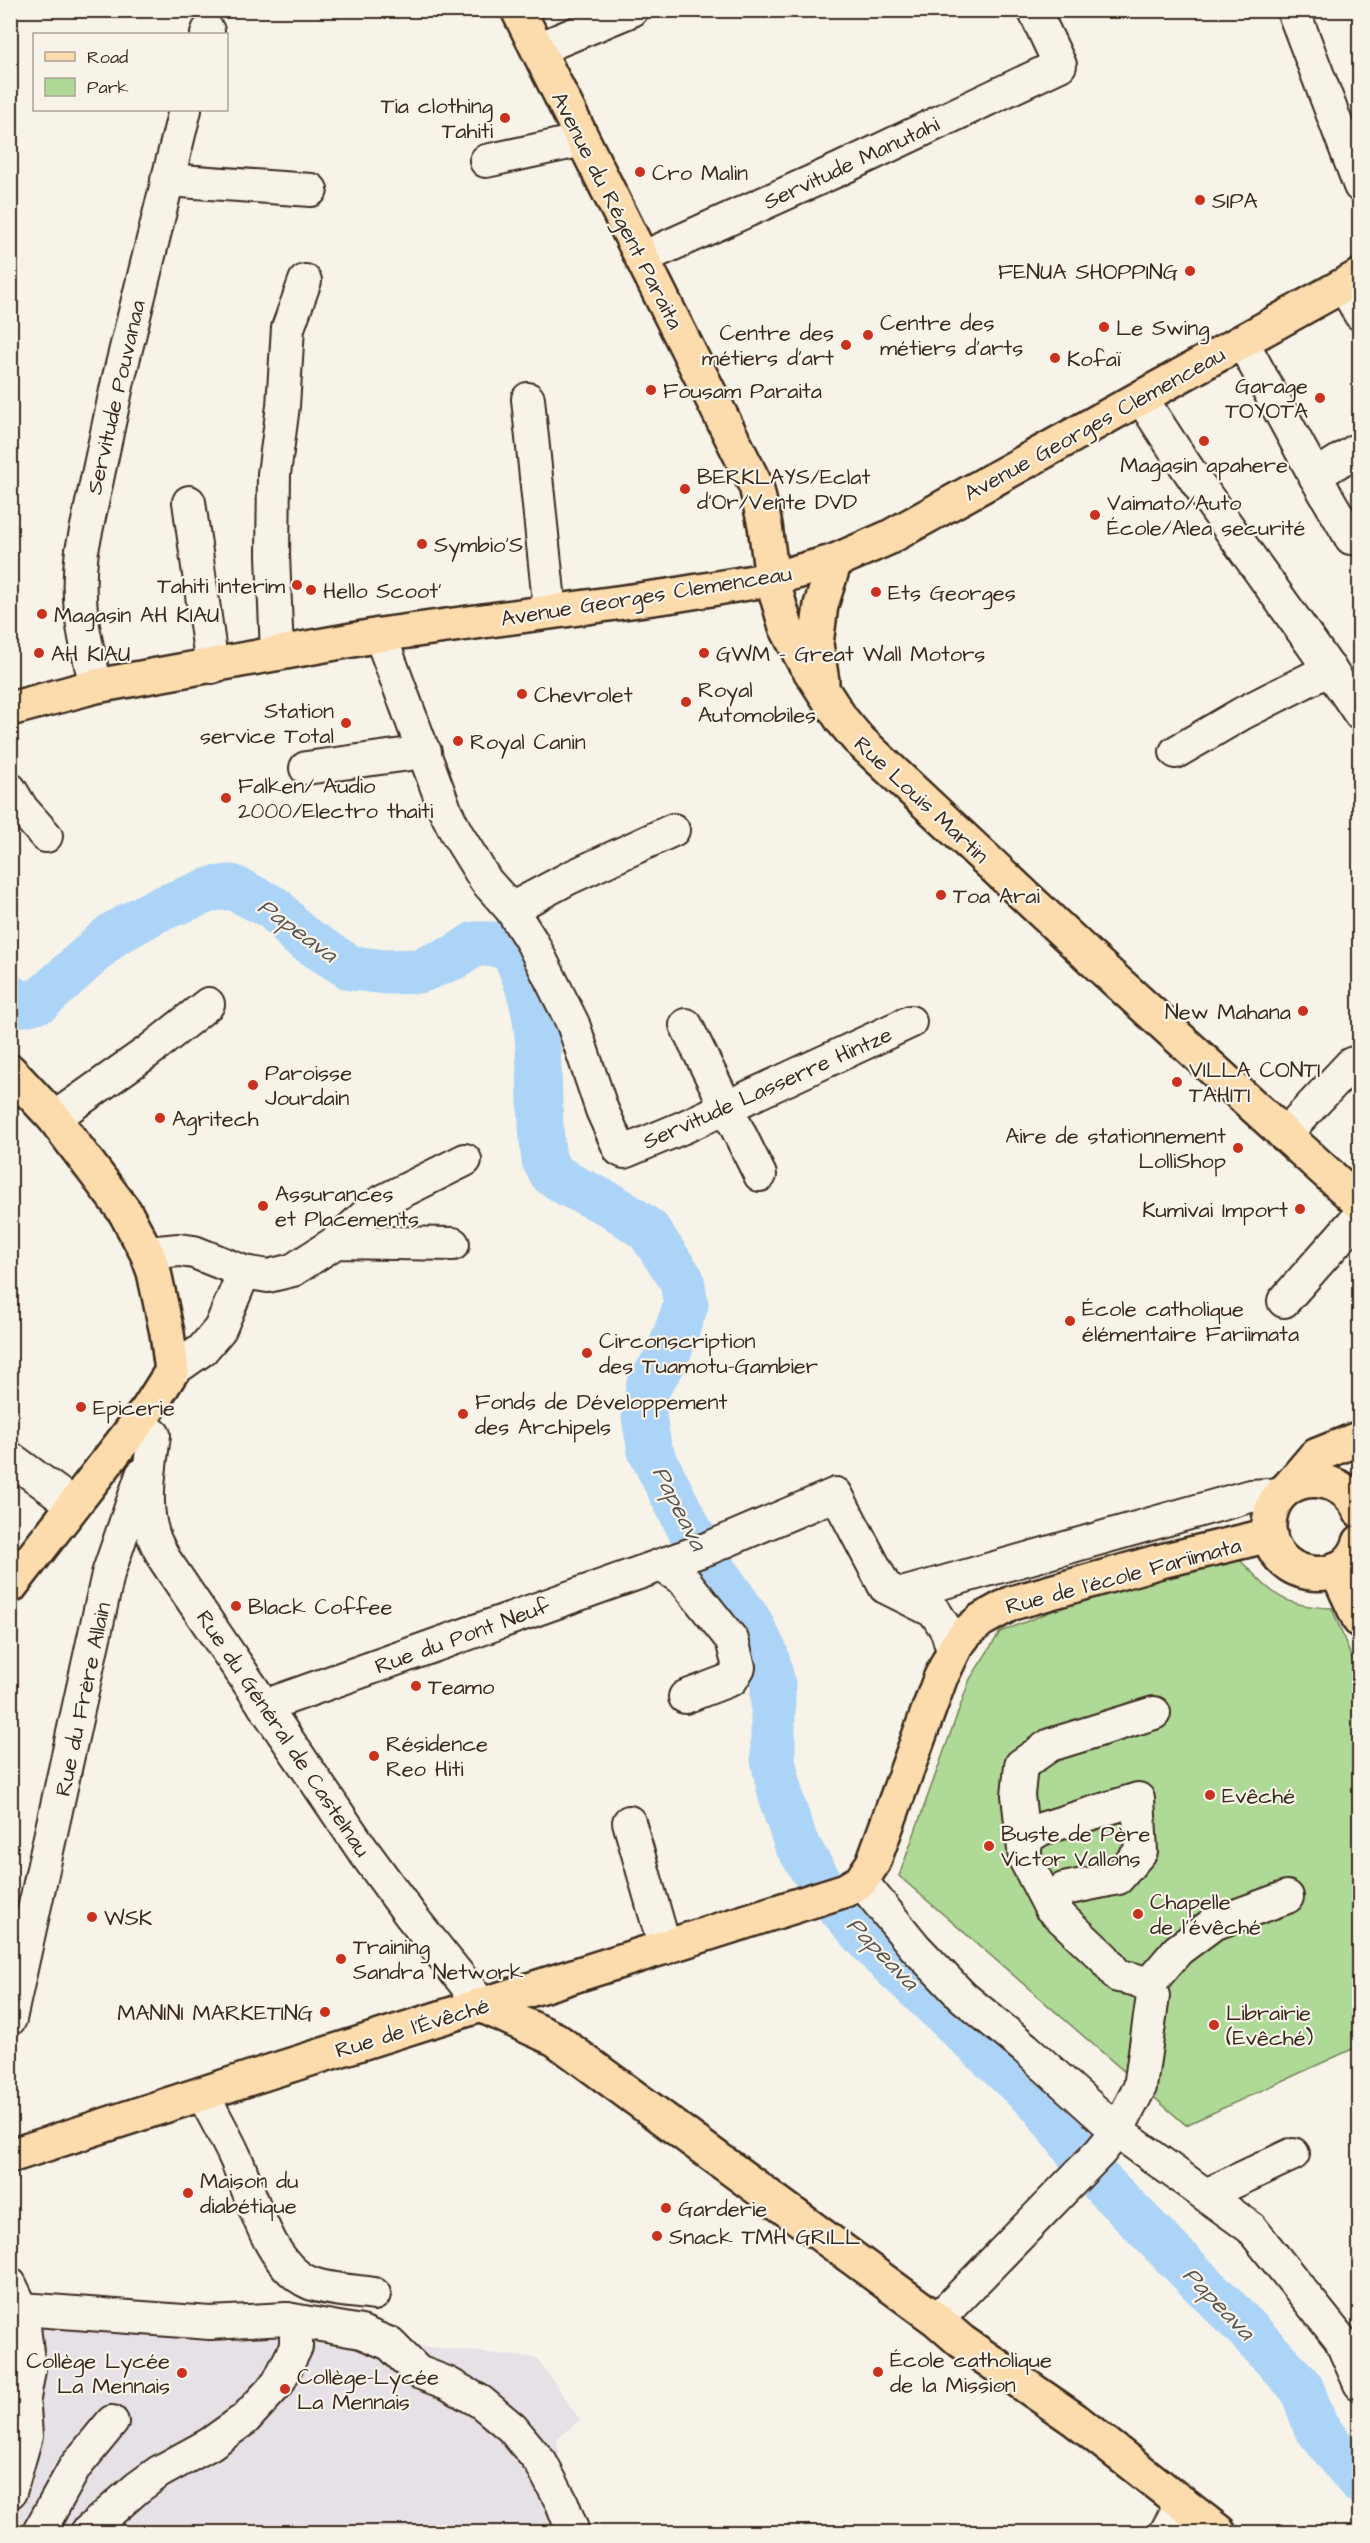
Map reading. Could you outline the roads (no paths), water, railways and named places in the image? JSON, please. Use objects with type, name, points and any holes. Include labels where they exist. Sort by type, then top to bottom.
[{"type":"main road","name":"Avenue du Régent Paraita","points":[[518,10],[756,486],[765,525],[772,579]]},
{"type":"main road","name":"Avenue Georges Clemenceau","points":[[10,709],[96,686],[212,667],[380,635],[772,579],[835,561],[888,538],[1352,281]]},
{"type":"main road","points":[[823,692],[816,644],[821,605],[835,561]]},
{"type":"main road","name":"Rue Louis Martin","points":[[772,579],[786,627],[823,692],[858,739],[1359,1203]]},
{"type":"main road","points":[[10,1071],[54,1118],[125,1212],[147,1253],[154,1272],[167,1333],[169,1377],[10,1587]]},
{"type":"main road","points":[[1359,1438],[1315,1456],[1284,1492],[1272,1510],[1269,1524],[1270,1535],[1279,1557],[1307,1574],[1336,1569],[1353,1556],[1359,1542]]},
{"type":"main road","points":[[1358,1507],[1359,1455]]},
{"type":"main road","points":[[1284,1492],[1305,1481],[1324,1481],[1346,1491],[1358,1507]]},
{"type":"main road","name":"Rue de l'école Fariimata","points":[[854,1886],[873,1863],[880,1848],[940,1678],[966,1633],[981,1620],[1012,1603],[1270,1535]]},
{"type":"main road","points":[[1336,1569],[1359,1621]]},
{"type":"main road","name":"Rue de l'Évêché","points":[[10,2156],[854,1886]]},
{"type":"main road","points":[[483,2006],[555,2039],[937,2320],[961,2341],[1074,2419],[1219,2532]]},
{"type":"street","points":[[538,49],[632,10]]},
{"type":"street","name":"Servitude Manutahi","points":[[642,258],[840,169],[1060,65],[1034,10]]},
{"type":"street","points":[[1293,10],[1359,186]]},
{"type":"street","name":"Servitude Pouvanaa","points":[[96,686],[80,618],[78,575],[117,381],[185,111]]},
{"type":"street","points":[[486,161],[584,140]]},
{"type":"street","points":[[167,180],[311,190]]},
{"type":"street","points":[[278,654],[273,555],[274,474],[288,328],[305,280]]},
{"type":"street","points":[[1352,281],[1359,314]]},
{"type":"street","points":[[1242,341],[1351,538],[1359,538]]},
{"type":"street","points":[[1141,397],[1203,494],[1330,669],[1359,714]]},
{"type":"street","points":[[528,399],[550,612]]},
{"type":"street","points":[[1315,476],[1359,448]]},
{"type":"street","points":[[189,502],[212,667]]},
{"type":"street","name":"Servitude Lasserre Hintze","points":[[380,635],[446,812],[486,880],[511,909],[532,942],[573,1024],[602,1110],[620,1150],[624,1152],[728,1107],[910,1022]]},
{"type":"street","points":[[1176,752],[1243,713],[1330,669]]},
{"type":"street","points":[[306,768],[425,752]]},
{"type":"street","points":[[10,789],[22,809],[46,836]]},
{"type":"street","points":[[511,909],[673,830]]},
{"type":"street","points":[[54,1118],[149,1051],[208,1005]]},
{"type":"street","points":[[686,1025],[760,1174]]},
{"type":"street","points":[[1284,1135],[1351,1064],[1359,1061]]},
{"type":"street","points":[[147,1253],[179,1250],[194,1252],[244,1272],[268,1276],[293,1270],[336,1242],[379,1203],[465,1160]]},
{"type":"street","points":[[1284,1301],[1359,1215]]},
{"type":"street","points":[[336,1242],[453,1244]]},
{"type":"street","points":[[169,1377],[202,1350],[220,1329],[244,1272]]},
{"type":"street","name":"Rue du Frère Allain","points":[[11,2014],[108,1574],[154,1435],[169,1377]]},
{"type":"street","name":"Rue du Général de Castelnau","points":[[154,1435],[148,1479],[152,1533],[165,1560],[404,1906],[483,2006]]},
{"type":"street","points":[[10,1458],[74,1505]]},
{"type":"street","points":[[902,1594],[1250,1496],[1284,1492]]},
{"type":"street","name":"Rue du Pont Neuf","points":[[264,1706],[684,1557],[836,1494],[885,1587],[935,1612],[947,1631],[953,1652]]},
{"type":"street","points":[[684,1557],[684,1580],[732,1640],[739,1667],[732,1679],[685,1697]]},
{"type":"street","points":[[937,2320],[1109,2141],[1140,2087],[1147,2051],[1153,1996],[1148,1985],[1118,1976],[1104,1958],[1050,1907],[1025,1858],[1018,1795],[1022,1765],[1050,1745],[1154,1713]]},
{"type":"street","points":[[1025,1858],[1025,1839],[1041,1829],[1138,1799],[1141,1851],[1118,1878],[1064,1889],[1050,1907]]},
{"type":"street","points":[[628,1822],[665,1948]]},
{"type":"street","points":[[854,1886],[963,1997],[1025,2048],[1109,2141],[1206,2195],[1251,2228],[1340,2339],[1359,2384]]},
{"type":"street","points":[[1148,1985],[1178,1950],[1213,1924],[1287,1897]]},
{"type":"street","points":[[202,2093],[236,2158],[271,2241],[293,2272],[311,2283],[374,2294]]},
{"type":"street","points":[[1206,2195],[1293,2154]]},
{"type":"street","points":[[10,2492],[26,2436],[24,2398],[29,2370],[16,2297],[210,2323],[287,2319],[361,2332],[390,2344],[418,2372],[447,2383],[480,2402],[512,2428],[541,2463],[562,2503],[573,2532]]},
{"type":"street","points":[[87,2532],[159,2472],[210,2444],[252,2412],[278,2383],[296,2347],[296,2327],[287,2319]]},
{"type":"street","points":[[10,2430],[24,2398]]},
{"type":"street","points":[[39,2532],[75,2467],[112,2422]]},
{"type":"street","points":[[1166,2532],[1182,2502]]},
{"type":"waterway","name":"Papeava","points":[[10,997],[23,1004],[41,1000],[112,935],[155,911],[212,889],[232,887],[274,908],[299,935],[351,968],[386,972],[419,971],[455,957],[475,944],[493,944],[511,948],[523,974],[536,1026],[544,1160],[552,1174],[571,1186],[613,1206],[648,1230],[682,1280],[686,1305],[667,1357],[648,1387],[644,1417],[650,1451],[699,1548],[750,1622],[766,1654],[773,1684],[773,1760],[782,1802],[796,1843],[826,1892],[882,1955],[1043,2106],[1097,2178],[1249,2331],[1301,2387],[1316,2427],[1360,2482]]},
{"type":"place","name":"Tia clothing Tahiti","points":[[505,118]]},
{"type":"place","name":"Cro Malin","points":[[640,172]]},
{"type":"place","name":"SIPA","points":[[1200,200]]},
{"type":"place","name":"FENUA SHOPPING","points":[[1190,271]]},
{"type":"place","name":"Le Swing","points":[[1104,327]]},
{"type":"place","name":"Centre des métiers d'arts","points":[[868,335]]},
{"type":"place","name":"Centre des métiers d'art","points":[[846,345]]},
{"type":"place","name":"Kofaï","points":[[1055,358]]},
{"type":"place","name":"Fousam Paraita","points":[[651,390]]},
{"type":"place","name":"Garage TOYOTA","points":[[1320,398]]},
{"type":"place","name":"Magasin apahere","points":[[1204,441]]},
{"type":"place","name":"BERKLAYS/Eclat d'Or/Vente DVD","points":[[685,489]]},
{"type":"place","name":"Vaimato/Auto École/Alea securité","points":[[1095,515]]},
{"type":"place","name":"Symbio'S","points":[[422,544]]},
{"type":"place","name":"Tahiti interim","points":[[297,585]]},
{"type":"place","name":"Hello Scoot'","points":[[311,590]]},
{"type":"place","name":"Ets Georges","points":[[876,592]]},
{"type":"place","name":"Magasin AH KIAU","points":[[42,614]]},
{"type":"place","name":"AH KIAU","points":[[39,653]]},
{"type":"place","name":"GWM - Great Wall Motors","points":[[704,653]]},
{"type":"place","name":"Chevrolet","points":[[522,694]]},
{"type":"place","name":"Royal Automobiles","points":[[686,702]]},
{"type":"place","name":"Station service Total","points":[[346,723]]},
{"type":"place","name":"Royal Canin","points":[[458,741]]},
{"type":"place","name":"Falken/ Audio 2000/Electro thaiti","points":[[226,798]]},
{"type":"place","name":"Toa Arai","points":[[941,895]]},
{"type":"place","name":"New Mahana","points":[[1303,1011]]},
{"type":"place","name":"VILLA CONTI TAHITI","points":[[1177,1082]]},
{"type":"place","name":"Paroisse Jourdain","points":[[253,1085]]},
{"type":"place","name":"Agritech","points":[[160,1118]]},
{"type":"place","name":"Aire de stationnement LolliShop","points":[[1238,1148]]},
{"type":"place","name":"Assurances et Placements","points":[[263,1206]]},
{"type":"place","name":"Kumivai Import","points":[[1300,1209]]},
{"type":"place","name":"École catholique élémentaire Fariimata","points":[[1070,1321]]},
{"type":"place","name":"Circonscription des Tuamotu-Gambier","points":[[587,1353]]},
{"type":"place","name":"Epicerie","points":[[81,1407]]},
{"type":"place","name":"Fonds de Développement des Archipels","points":[[463,1414]]},
{"type":"place","name":"Black Coffee","points":[[236,1606]]},
{"type":"place","name":"Teamo","points":[[416,1686]]},
{"type":"place","name":"Résidence Reo Hiti","points":[[374,1756]]},
{"type":"place","name":"Evêché","points":[[1210,1795]]},
{"type":"place","name":"Buste de Père Victor Vallons","points":[[989,1846]]},
{"type":"place","name":"Chapelle de l'évêché","points":[[1138,1914]]},
{"type":"place","name":"WSK","points":[[92,1917]]},
{"type":"place","name":"Training Sandra Network","points":[[341,1959]]},
{"type":"place","name":"MANINI MARKETING","points":[[325,2012]]},
{"type":"place","name":"Librairie (Evêché)","points":[[1214,2025]]},
{"type":"place","name":"Maison du diabétique","points":[[188,2193]]},
{"type":"place","name":"Garderie","points":[[666,2208]]},
{"type":"place","name":"Snack TMH GRILL","points":[[657,2236]]},
{"type":"place","name":"École catholique de la Mission","points":[[878,2372]]},
{"type":"place","name":"Collège Lycée La Mennais","points":[[182,2373]]},
{"type":"place","name":"Collège-Lycée La Mennais","points":[[285,2389]]}]
